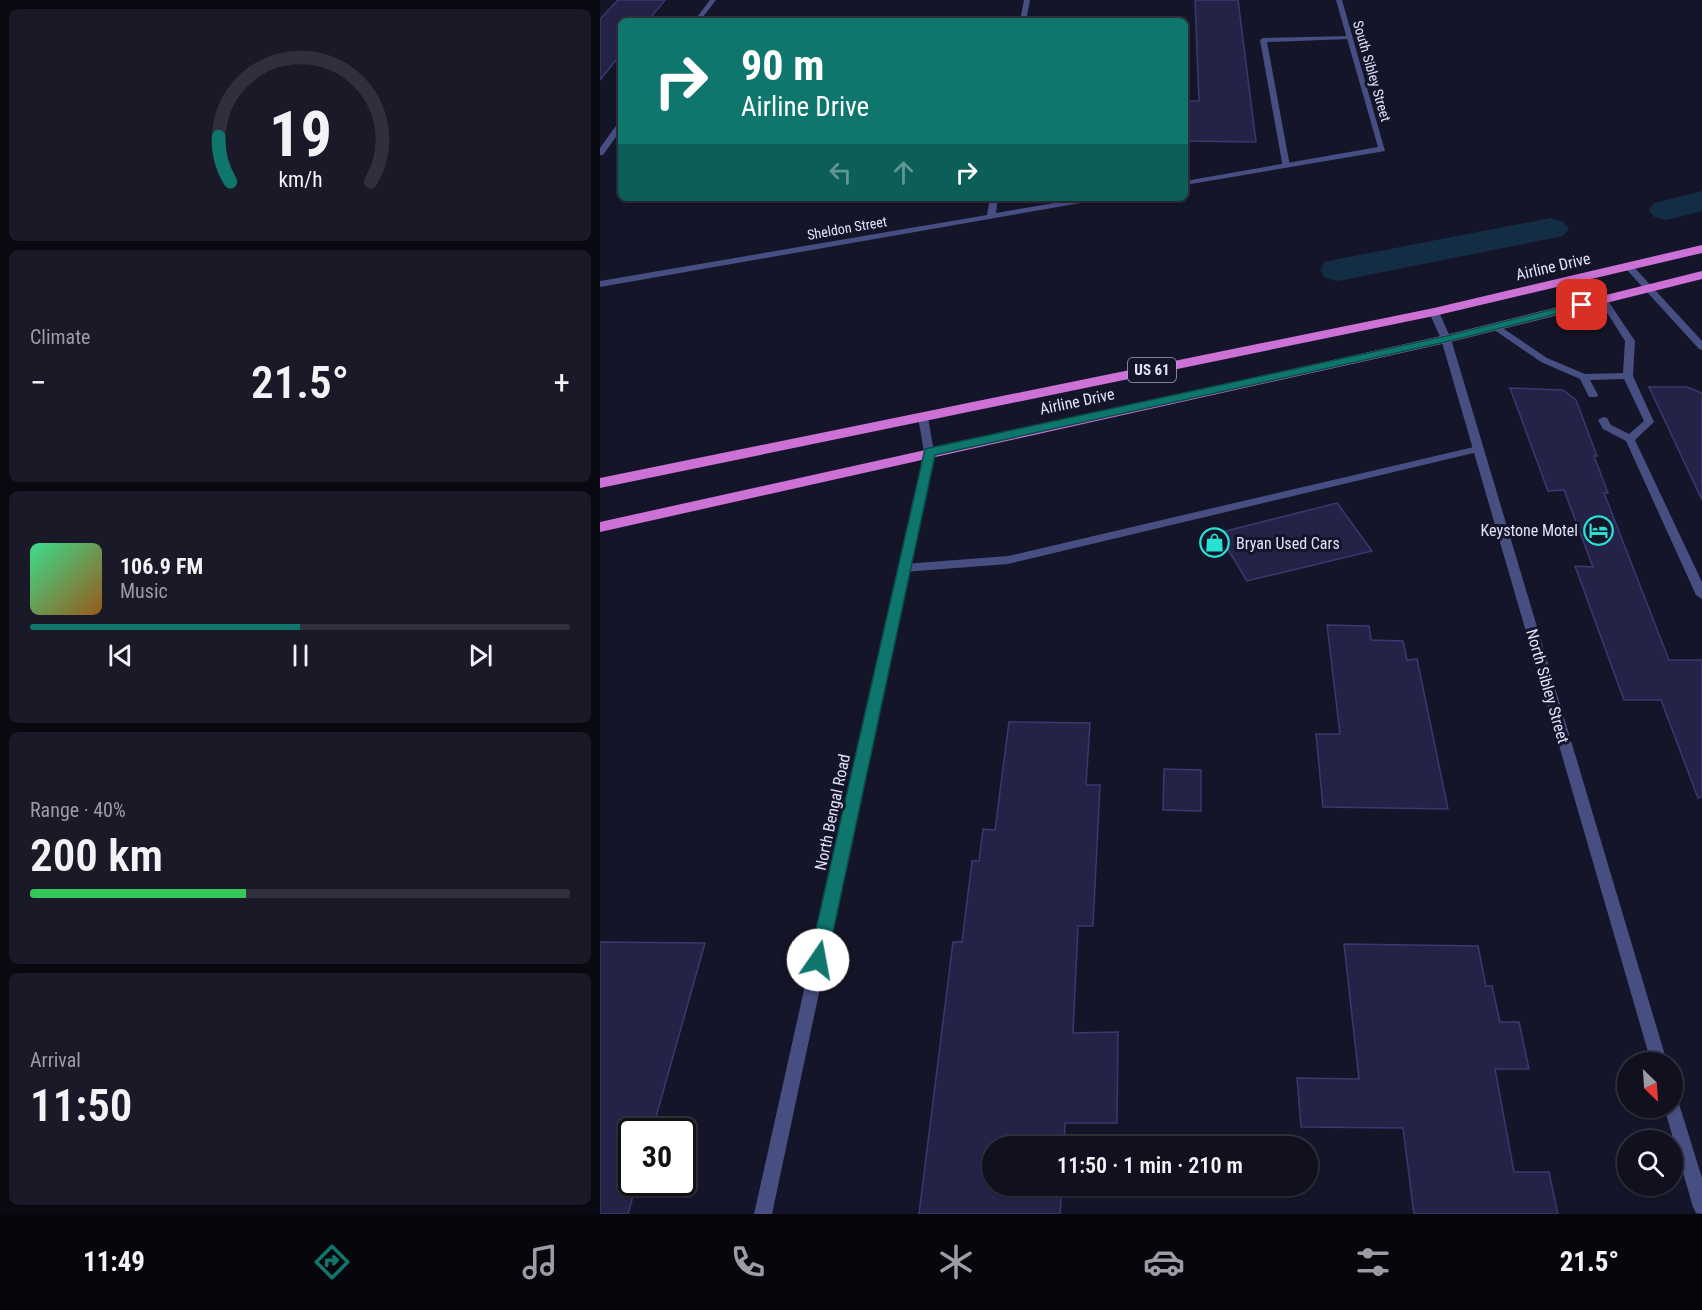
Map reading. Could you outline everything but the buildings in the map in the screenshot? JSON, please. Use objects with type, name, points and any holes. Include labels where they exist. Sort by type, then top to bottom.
[{"type":"highway","name":"Airline Drive","points":[[600,483],[1434,312],[1702,249]]},
{"type":"highway","name":"Airline Drive","points":[[600,527],[929,452],[1446,339],[1702,275]]},
{"type":"street","points":[[699,18],[713,0]]},
{"type":"street","points":[[1024,18],[1027,0]]},
{"type":"street","name":"South Sibley Street","points":[[1286,166],[1382,149],[1338,0]]},
{"type":"street","points":[[1188,182],[1286,166],[1263,39],[1349,37]]},
{"type":"street","points":[[600,153],[618,129]]},
{"type":"street","points":[[991,216],[994,201]]},
{"type":"street","name":"Sheldon Street","points":[[600,284],[1080,201]]},
{"type":"street","points":[[1629,267],[1702,347]]},
{"type":"street","points":[[1603,300],[1630,341],[1628,376],[1649,422],[1630,439]]},
{"type":"street","name":"North Sibley Street","points":[[1434,312],[1446,339],[1656,1052]]},
{"type":"street","points":[[1495,327],[1544,360],[1584,377],[1628,376]]},
{"type":"street","points":[[1584,377],[1593,395]]},
{"type":"street","name":"North Bengal Road","points":[[763,1214],[929,452],[922,417]]},
{"type":"street","points":[[1603,420],[1607,427],[1630,439],[1702,595]]},
{"type":"street","points":[[904,568],[1008,560],[1478,449]]},
{"type":"street","points":[[1675,1118],[1702,1207]]},
{"type":"waterway","points":[[1666,210],[1702,201]]},
{"type":"waterway","points":[[1338,270],[1551,229]]},
{"type":"place","name":"Keystone Motel","points":[[1599,530]]},
{"type":"place","name":"Bryan Used Cars","points":[[1215,543]]},
{"type":"route","points":[[818,960],[929,452],[1446,339],[1582,305]]}]
